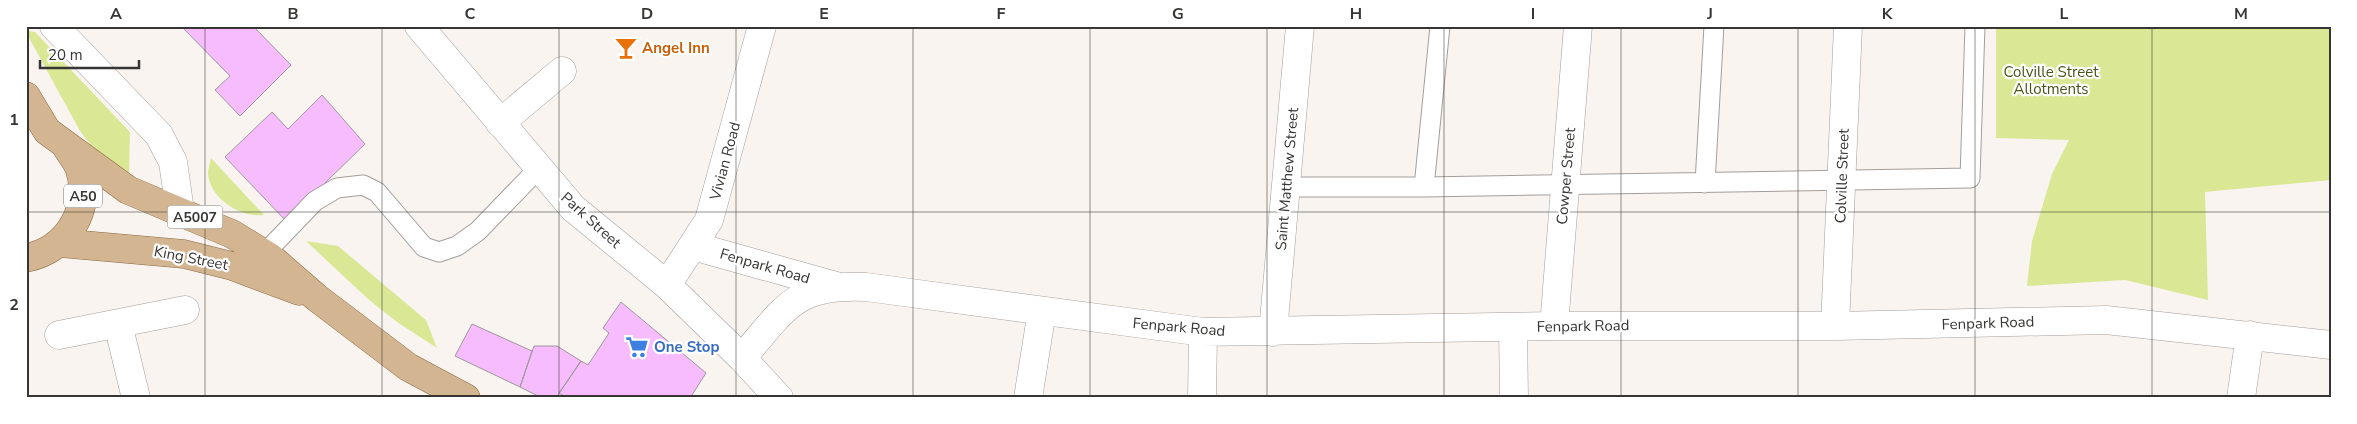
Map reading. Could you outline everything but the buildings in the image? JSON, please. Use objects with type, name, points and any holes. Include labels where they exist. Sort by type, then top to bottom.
[{"type":"main road","name":"King Street","points":[[26,96],[47,134],[78,166],[83,196],[75,224],[38,258]]},
{"type":"main road","name":"King Street","points":[[47,134],[128,190],[232,234],[264,254],[317,298],[408,367],[466,398]]},
{"type":"main road","name":"King Street","points":[[38,258],[184,254],[232,266],[317,298]]},
{"type":"street","points":[[54,26],[159,135],[173,162],[180,211]]},
{"type":"street","name":"Park Street","points":[[419,26],[573,208],[667,285],[742,358],[779,398]]},
{"type":"street","name":"Vivian Road","points":[[667,285],[709,220],[762,26]]},
{"type":"street","name":"Saint Matthew Street","points":[[1273,332],[1300,26]]},
{"type":"street","name":"Cowper Street","points":[[1554,326],[1578,26]]},
{"type":"street","name":"Colville Street","points":[[1835,326],[1843,181],[1848,26]]},
{"type":"street","points":[[500,123],[562,71]]},
{"type":"street","name":"Fenpark Road","points":[[693,246],[837,286]]},
{"type":"street","name":"Fenpark Road","points":[[742,358],[783,310],[798,298],[817,290],[837,286],[866,287],[1203,332],[1554,326],[1835,326],[2106,320],[2331,345]]},
{"type":"street","points":[[59,335],[185,310]]},
{"type":"street","points":[[1028,398],[1042,311]]},
{"type":"street","points":[[118,324],[136,398]]},
{"type":"street","points":[[1512,328],[1514,398]]},
{"type":"street","points":[[1202,398],[1203,332]]},
{"type":"street","points":[[2241,398],[2250,335]]},
{"type":"lane","points":[[1424,187],[1440,26]]},
{"type":"lane","points":[[1705,183],[1714,26]]},
{"type":"lane","points":[[1286,187],[1424,187],[1970,178],[1975,26]]},
{"type":"lane","points":[[264,254],[315,201],[336,188],[363,185],[377,192],[424,247],[438,252],[457,246],[478,231],[539,168]]},
{"type":"green space","name":"Colville Street Allotments","points":[[1996,26],[2331,26],[2331,180],[2205,192],[2208,300],[2125,280],[2027,286],[2032,241],[2052,174],[2069,140],[1996,138]]},
{"type":"green space","points":[[29,31],[35,32],[130,132],[129,176],[95,151],[80,131],[28,36]]},
{"type":"green space","points":[[211,158],[264,215],[255,215],[237,210],[221,199],[210,183],[208,174]]},
{"type":"green space","points":[[306,241],[338,246],[426,320],[437,348],[397,322],[368,299]]},
{"type":"place","name":"Angel Inn","points":[[626,48]]},
{"type":"place","name":"One Stop","points":[[637,347]]}]
